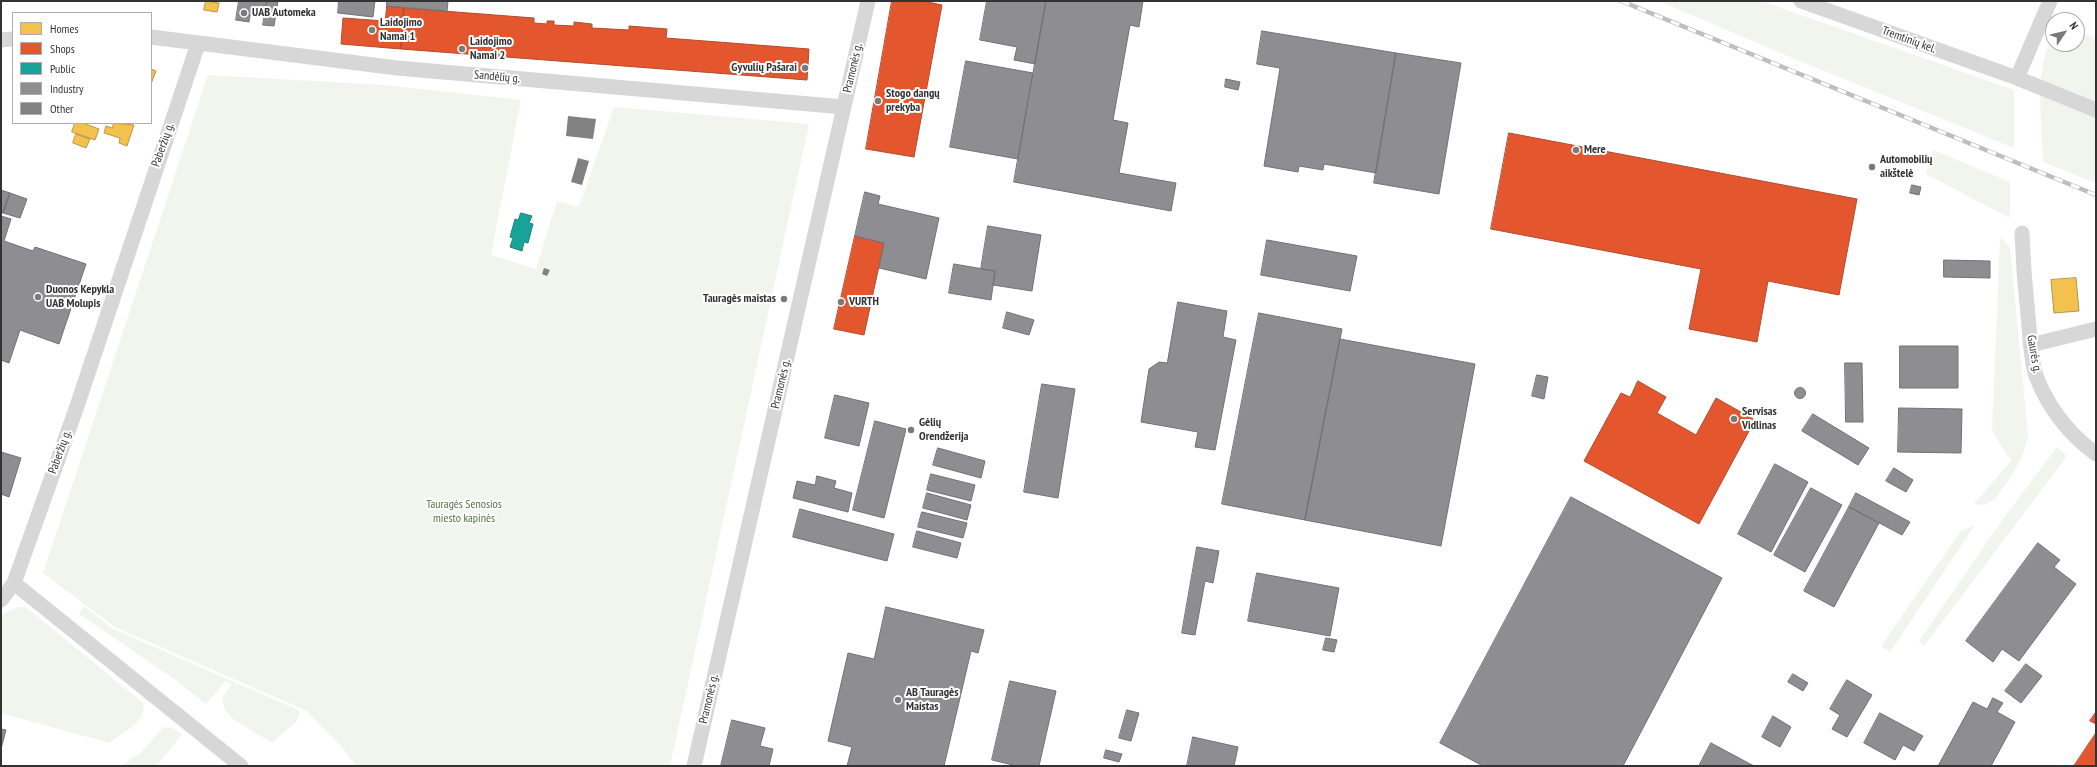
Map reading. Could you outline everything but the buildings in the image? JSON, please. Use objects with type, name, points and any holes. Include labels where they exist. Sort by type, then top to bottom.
[{"type":"street","name":"Pramonės g.","points":[[694,766],[868,1]]},
{"type":"street","name":"Tremtinių kel.","points":[[1801,1],[2017,78],[2096,110]]},
{"type":"street","points":[[2017,78],[2050,1]]},
{"type":"street","name":"Sandėlių g.","points":[[152,37],[397,68],[844,107]]},
{"type":"street","points":[[1,40],[12,39]]},
{"type":"street","name":"Paberžių g.","points":[[1,600],[14,583],[76,409],[198,44]]},
{"type":"street","name":"Gaurės g.","points":[[2022,233],[2030,346],[2036,375],[2048,401],[2062,423],[2096,454]]},
{"type":"street","points":[[2030,346],[2096,329]]},
{"type":"street","points":[[14,583],[241,766]]},
{"type":"green space","points":[[1659,1],[1761,1],[2014,90],[2014,148],[1790,57]]},
{"type":"green space","points":[[2085,35],[2096,38],[2096,183],[2043,162],[2040,97],[2043,63],[2046,52],[2085,52]]},
{"type":"green space","name":"Tauragės Senosios miesto kapinės","points":[[208,75],[384,85],[521,100],[491,255],[536,269],[557,201],[579,207],[614,107],[809,124],[670,766],[356,766],[341,746],[307,711],[115,627],[43,573]]},
{"type":"green space","points":[[1933,150],[2010,182],[2010,218],[1926,174]]},
{"type":"green space","points":[[2000,238],[2006,242],[2010,248],[2028,436],[2022,457],[2008,481],[1994,500],[1984,505],[1974,504],[2011,461],[1992,431]]},
{"type":"green space","points":[[2057,447],[2067,456],[1924,646],[1919,641],[2003,519]]},
{"type":"green space","points":[[1975,525],[1890,652],[1881,646],[1961,531]]},
{"type":"green space","points":[[84,606],[113,629],[298,710],[300,713],[296,722],[272,743],[233,719],[225,710],[222,698],[232,684],[226,681],[206,704],[177,681],[79,614]]},
{"type":"green space","points":[[18,607],[27,608],[143,703],[141,716],[127,731],[109,743],[1,713],[1,615]]},
{"type":"green space","points":[[164,727],[172,728],[182,734],[157,766],[121,766],[140,753]]},
{"type":"railway","points":[[1621,1],[2096,195]]},
{"type":"place","name":"UAB Automeka","points":[[244,13]]},
{"type":"place","name":"Laidojimo Namai 1","points":[[372,30]]},
{"type":"place","name":"Laidojimo Namai 2","points":[[462,49]]},
{"type":"place","name":"Gyvulių Pašarai","points":[[805,68]]},
{"type":"place","name":"Stogo dangų prekyba","points":[[878,101]]},
{"type":"place","name":"Mere","points":[[1576,150]]},
{"type":"place","name":"Automobilių aikštelė","points":[[1872,167]]},
{"type":"place","name":"Duonos Kepykla UAB Molupis","points":[[38,297]]},
{"type":"place","name":"Tauragės maistas","points":[[784,299]]},
{"type":"place","name":"VURTH","points":[[841,302]]},
{"type":"place","name":"Servisas Vidlinas","points":[[1734,419]]},
{"type":"place","name":"Gėlių Orendžerija","points":[[911,430]]},
{"type":"place","name":"AB Tauragės Maistas","points":[[898,700]]}]
